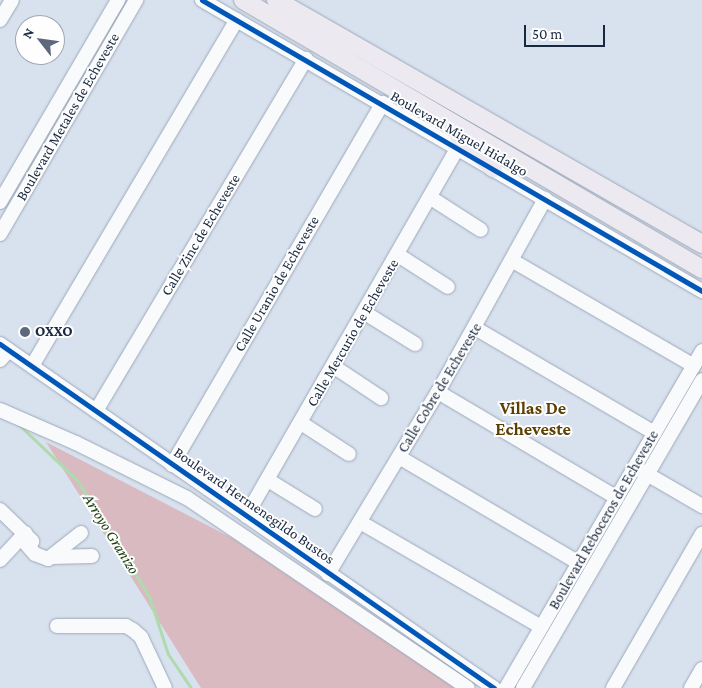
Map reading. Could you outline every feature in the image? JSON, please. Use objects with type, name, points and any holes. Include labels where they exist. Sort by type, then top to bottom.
[{"type":"main road","name":"Boulevard Miguel Hidalgo","points":[[243,0],[702,269]]},
{"type":"main road","name":"Boulevard Miguel Hidalgo","points":[[276,0],[702,244]]},
{"type":"main road","points":[[415,102],[493,168]]},
{"type":"street","points":[[0,20],[12,0]]},
{"type":"street","name":"Boulevard Metales de Echeveste","points":[[0,202],[118,0]]},
{"type":"street","name":"Boulevard Metales de Echeveste","points":[[0,234],[136,0]]},
{"type":"street","name":"Boulevard Miguel Hidalgo","points":[[202,0],[382,103],[702,291]]},
{"type":"street","points":[[32,366],[237,20]]},
{"type":"street","name":"Calle Zinc de Echeveste","points":[[96,411],[306,59]]},
{"type":"street","name":"Calle Uranio de Echeveste","points":[[172,464],[382,103]]},
{"type":"street","name":"Calle Mercurio de Echeveste","points":[[246,516],[366,313],[458,148]]},
{"type":"street","points":[[431,198],[481,230]]},
{"type":"street","name":"Calle Cobre de Echeveste","points":[[328,574],[438,392],[513,261],[545,199]]},
{"type":"street","points":[[398,255],[448,287]]},
{"type":"street","points":[[513,261],[694,366]]},
{"type":"street","points":[[366,313],[416,344]]},
{"type":"street","points":[[475,328],[655,433]]},
{"type":"street","name":"Boulevard Hermenegildo Bustos","points":[[3,351],[32,366],[494,688]]},
{"type":"street","name":"Boulevard Reboceros de Echeveste","points":[[506,688],[617,498],[641,470],[655,433],[702,351]]},
{"type":"street","points":[[333,366],[381,398]]},
{"type":"street","name":"Boulevard Reboceros de Echeveste","points":[[523,688],[641,470],[702,380]]},
{"type":"street","points":[[438,392],[617,498]]},
{"type":"street","name":"Boulevard Hermenegildo Bustos","points":[[0,410],[76,443],[187,498],[468,688]]},
{"type":"street","points":[[301,423],[349,454]]},
{"type":"street","points":[[399,457],[579,563]]},
{"type":"street","points":[[641,470],[702,506]]},
{"type":"street","points":[[268,480],[315,509]]},
{"type":"street","points":[[0,510],[23,536],[50,558],[92,556]]},
{"type":"street","points":[[360,522],[541,627]]},
{"type":"street","points":[[50,558],[81,533]]},
{"type":"street","points":[[613,688],[702,534]]},
{"type":"street","points":[[0,560],[23,536]]},
{"type":"street","points":[[57,626],[126,626],[134,630],[141,637],[165,688]]},
{"type":"street","points":[[691,688],[702,669]]},
{"type":"shaded area","points":[[46,442],[232,538],[456,688],[201,688]]},
{"type":"waterway","name":"Arroyo Granizo","points":[[15,421],[77,480],[149,596],[168,654],[191,688]]},
{"type":"cycle path","points":[[202,0],[702,291]]},
{"type":"cycle path","points":[[0,344],[494,688]]},
{"type":"place","name":"OXXO","points":[[25,332]]},
{"type":"district","name":"Villas De Echeveste","points":[[533,419]]}]
